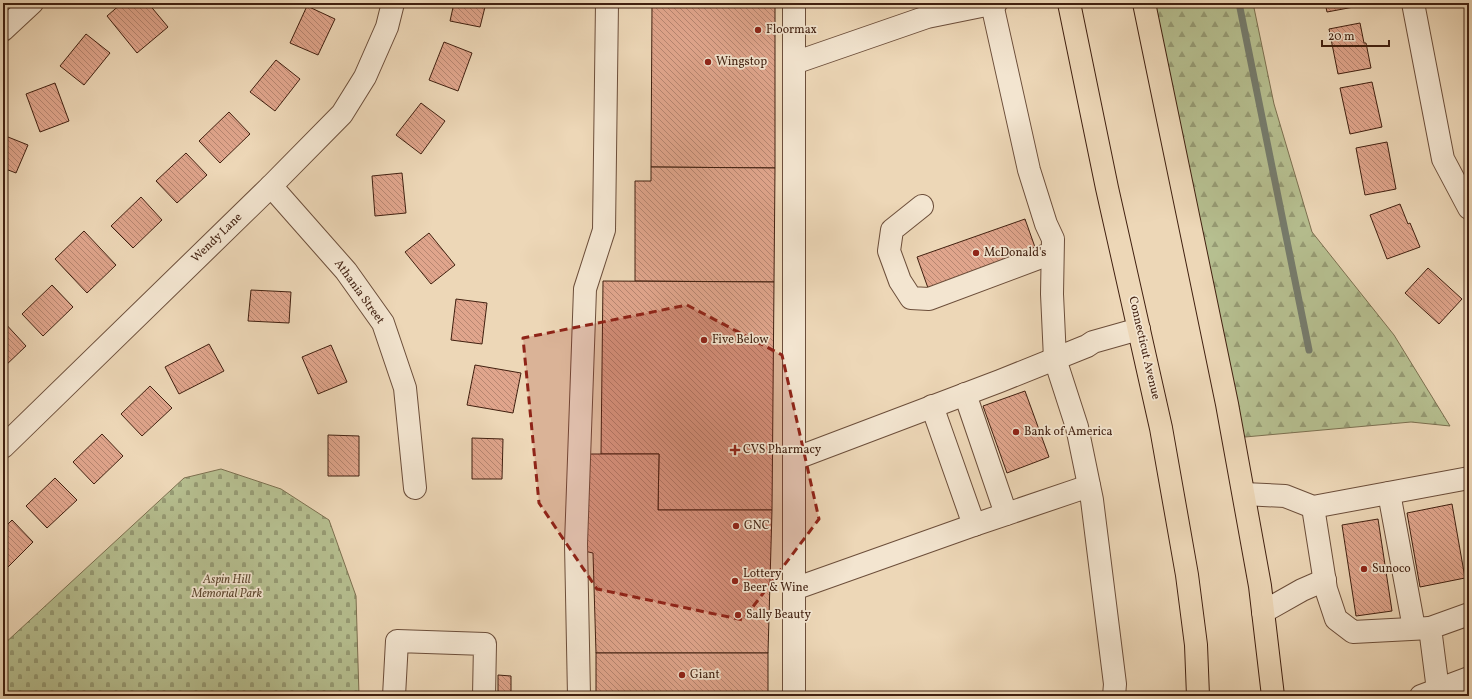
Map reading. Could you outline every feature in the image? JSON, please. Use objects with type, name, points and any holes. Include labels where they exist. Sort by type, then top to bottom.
[{"type":"main road","name":"Connecticut Avenue","points":[[1069,3],[1161,428],[1187,575],[1196,645],[1198,696]]},
{"type":"main road","points":[[1144,3],[1227,404],[1244,494],[1260,586],[1273,696]]},
{"type":"street","points":[[3,30],[32,3]]},
{"type":"street","name":"Wendy Lane","points":[[3,447],[271,186],[342,114],[366,77],[387,27],[393,3]]},
{"type":"street","points":[[579,696],[576,544],[585,289],[604,230],[607,3]]},
{"type":"street","points":[[794,3],[794,696]]},
{"type":"street","points":[[927,17],[944,3]]},
{"type":"street","points":[[794,63],[927,17],[994,3],[1030,170],[1046,224],[1053,238],[1052,294],[1055,359],[1077,427],[1089,486],[1098,538],[1111,644],[1115,684],[1114,696]]},
{"type":"street","points":[[1413,3],[1443,158],[1469,208]]},
{"type":"street","name":"Athania Street","points":[[271,186],[346,270],[383,323],[405,388],[415,488]]},
{"type":"street","points":[[922,206],[892,230],[889,250],[900,281],[911,298],[929,299],[1052,253]]},
{"type":"street","points":[[794,460],[1055,359],[1093,342],[1139,328]]},
{"type":"street","points":[[965,394],[1006,514]]},
{"type":"street","points":[[932,406],[974,525]]},
{"type":"street","points":[[1244,494],[1285,496],[1313,507],[1469,478]]},
{"type":"street","points":[[794,588],[1089,486]]},
{"type":"street","points":[[1389,492],[1422,628],[1432,694],[1469,678]]},
{"type":"street","points":[[1313,507],[1326,589],[1336,619],[1353,632],[1422,628],[1469,614]]},
{"type":"street","points":[[1263,612],[1302,590],[1325,580]]},
{"type":"street","points":[[394,696],[397,641],[485,644],[484,696]]},
{"type":"highlighted area","points":[[687,305],[782,355],[819,519],[743,620],[597,589],[539,503],[523,338]]},
{"type":"green space","points":[[1144,3],[1253,3],[1274,104],[1312,232],[1394,335],[1450,426],[1411,422],[1234,438]]},
{"type":"green space","name":"Aspin Hill Memorial Park","points":[[221,469],[281,489],[329,520],[356,596],[359,696],[3,696],[3,645],[184,478]]},
{"type":"building","points":[[122,3],[148,3],[168,27],[137,53],[107,16]]},
{"type":"building","points":[[454,3],[486,3],[480,27],[450,21]]},
{"type":"building","points":[[652,3],[775,3],[775,168],[651,167]]},
{"type":"building","points":[[1325,3],[1359,3],[1359,6],[1327,12]]},
{"type":"building","points":[[307,6],[335,19],[318,55],[290,43]]},
{"type":"building","points":[[1360,23],[1371,68],[1338,74],[1329,29]]},
{"type":"building","points":[[86,34],[110,53],[84,85],[60,66]]},
{"type":"building","points":[[444,42],[472,53],[458,91],[429,80]]},
{"type":"building","points":[[276,60],[300,79],[275,111],[250,92]]},
{"type":"building","points":[[1372,82],[1382,127],[1350,134],[1340,88]]},
{"type":"building","points":[[55,83],[69,121],[40,132],[26,94]]},
{"type":"building","points":[[421,103],[445,121],[421,154],[396,135]]},
{"type":"building","points":[[229,112],[250,134],[220,163],[199,141]]},
{"type":"building","points":[[3,135],[28,145],[16,173],[3,168]]},
{"type":"building","points":[[1387,142],[1396,189],[1365,195],[1356,148]]},
{"type":"building","points":[[186,153],[207,175],[177,203],[156,181]]},
{"type":"building","points":[[651,167],[775,168],[774,282],[635,281],[635,181],[651,181]]},
{"type":"building","points":[[402,173],[406,213],[375,216],[372,176]]},
{"type":"building","points":[[141,197],[162,220],[133,248],[111,226]]},
{"type":"building","points":[[1400,204],[1420,247],[1387,259],[1370,215]]},
{"type":"building","name":"McDonald's","points":[[1025,219],[1036,250],[928,288],[917,257]]},
{"type":"building","points":[[84,231],[116,265],[87,293],[55,259]]},
{"type":"building","points":[[429,233],[455,265],[431,284],[405,252]]},
{"type":"building","points":[[1428,268],[1462,299],[1439,324],[1405,293]]},
{"type":"building","points":[[603,281],[774,282],[772,510],[658,510],[659,454],[601,454]]},
{"type":"building","points":[[52,285],[73,307],[43,336],[22,314]]},
{"type":"building","points":[[251,290],[291,292],[289,323],[248,321]]},
{"type":"building","points":[[456,299],[487,303],[482,344],[451,340]]},
{"type":"building","points":[[3,321],[26,346],[3,368]]},
{"type":"building","points":[[209,344],[224,371],[179,394],[165,367]]},
{"type":"building","points":[[331,345],[347,382],[318,394],[302,357]]},
{"type":"building","points":[[475,365],[521,373],[513,413],[467,405]]},
{"type":"building","points":[[150,386],[172,408],[142,436],[121,414]]},
{"type":"building","name":"Bank of America","points":[[1025,391],[1049,457],[1007,473],[983,406]]},
{"type":"building","points":[[102,434],[123,456],[94,484],[73,462]]},
{"type":"building","points":[[328,435],[359,436],[359,476],[328,476]]},
{"type":"building","points":[[472,438],[503,439],[502,479],[472,479]]},
{"type":"building","points":[[584,454],[659,454],[658,510],[772,510],[768,653],[596,653],[593,553],[584,551]]},
{"type":"building","points":[[55,478],[77,500],[47,528],[26,506]]},
{"type":"building","points":[[1452,504],[1465,578],[1420,587],[1407,513]]},
{"type":"building","points":[[1378,519],[1392,611],[1356,616],[1342,525]]},
{"type":"building","points":[[12,520],[33,542],[4,571],[3,529]]},
{"type":"building","name":"Giant","points":[[596,653],[768,653],[768,696],[596,696]]},
{"type":"building","points":[[498,675],[511,676],[511,696],[498,696]]},
{"type":"waterway","points":[[1239,3],[1309,350]]},
{"type":"place","name":"Floormax","points":[[758,30]]},
{"type":"place","name":"Wingstop","points":[[708,62]]},
{"type":"place","name":"McDonald's","points":[[976,253]]},
{"type":"place","name":"Five Below","points":[[704,340]]},
{"type":"place","name":"Bank of America","points":[[1016,432]]},
{"type":"place","name":"CVS Pharmacy","points":[[735,450]]},
{"type":"place","name":"GNC","points":[[736,526]]},
{"type":"place","name":"Sunoco","points":[[1364,569]]},
{"type":"place","name":"Lottery Beer & Wine","points":[[735,581]]},
{"type":"place","name":"Sally Beauty","points":[[738,615]]},
{"type":"place","name":"Giant","points":[[682,675]]}]
